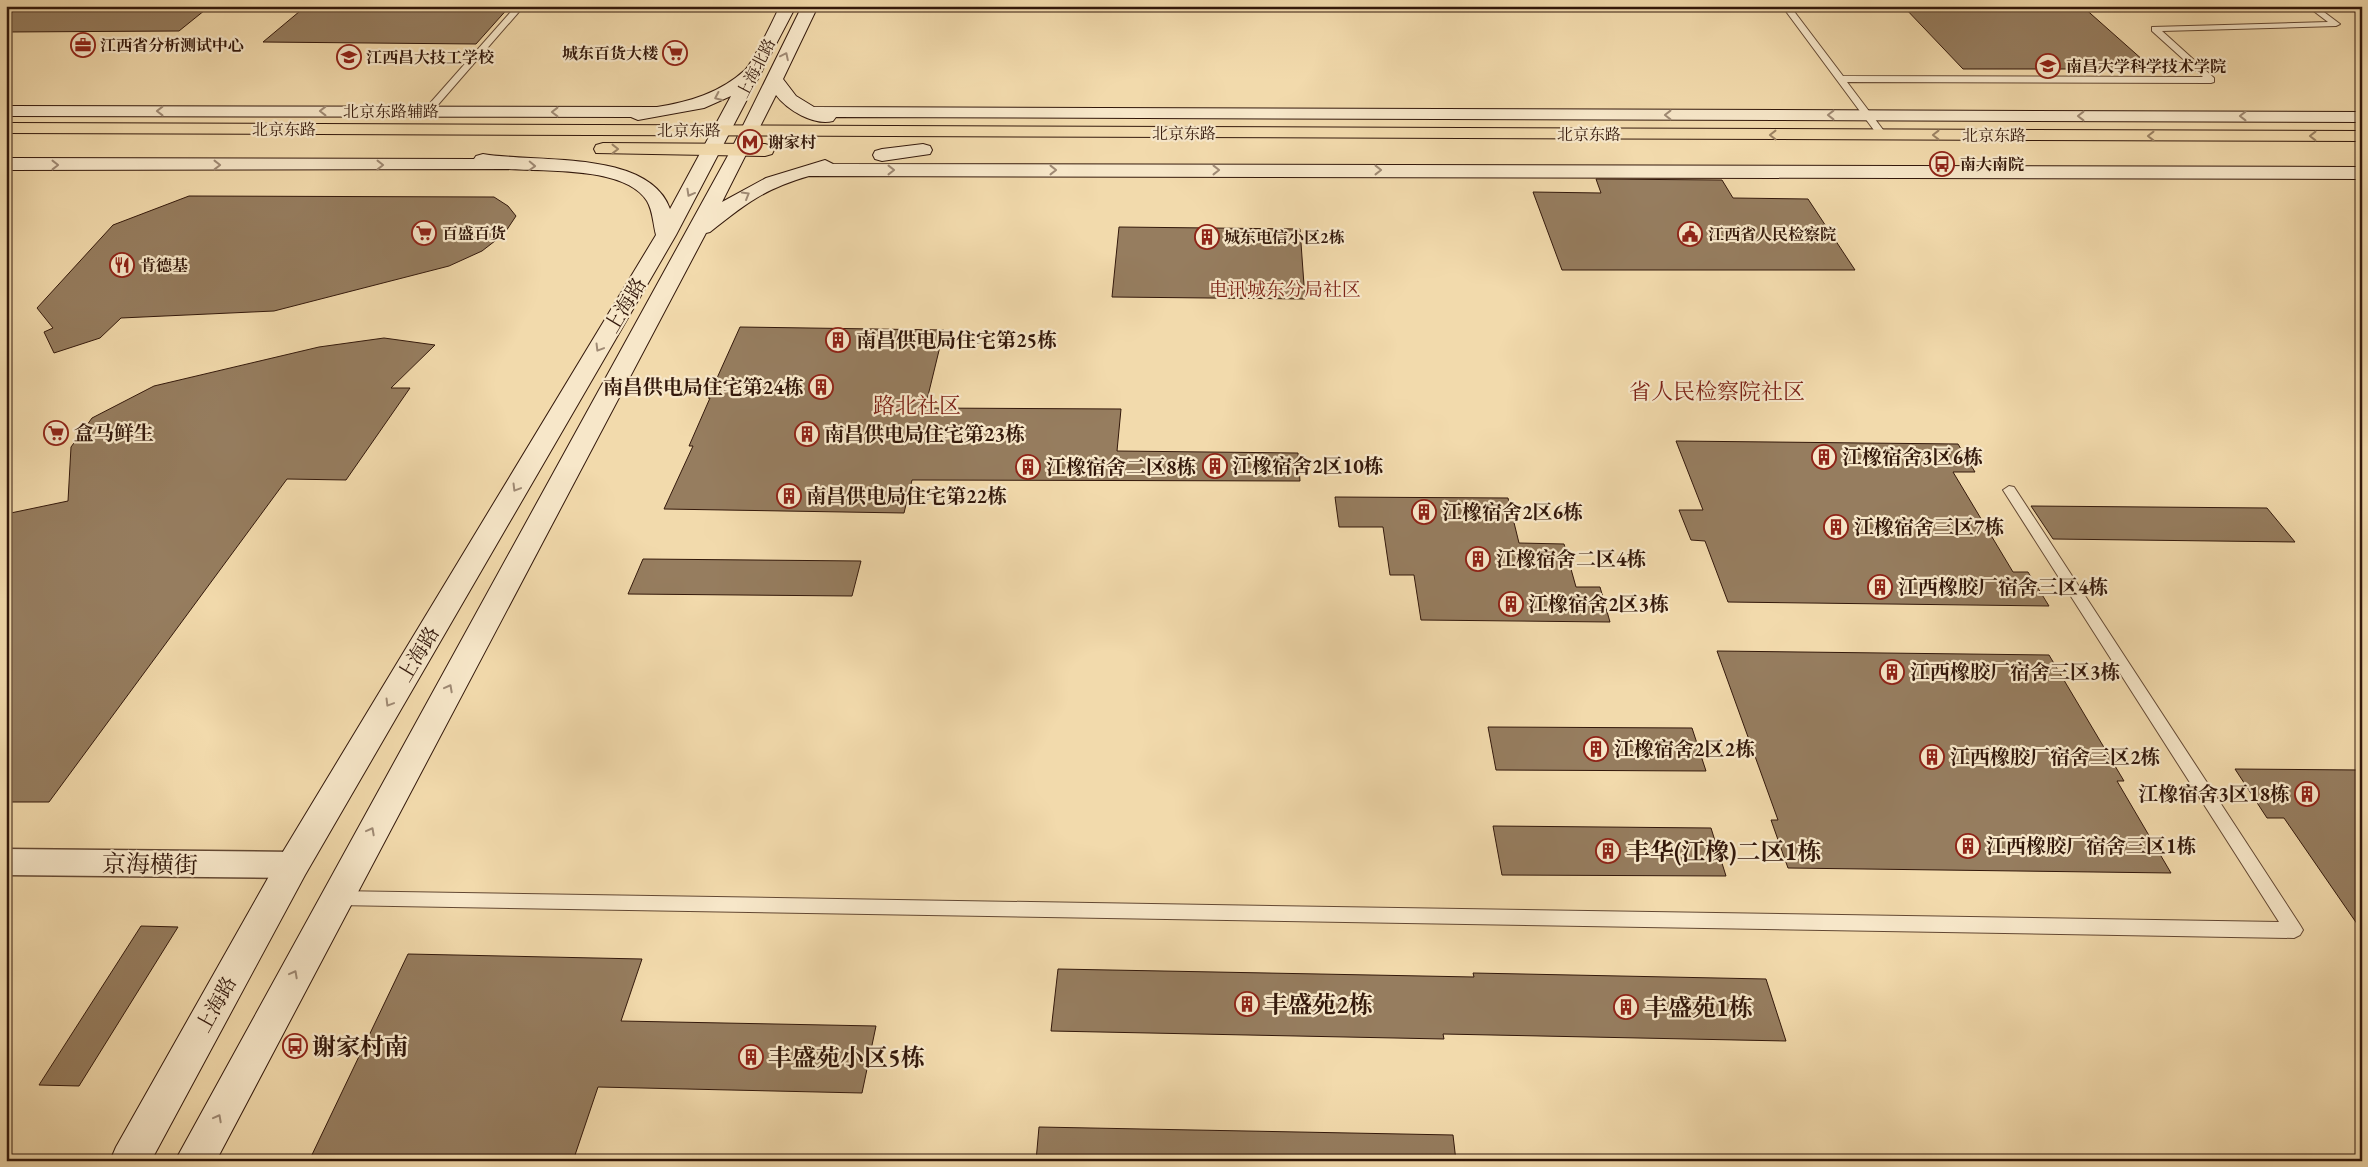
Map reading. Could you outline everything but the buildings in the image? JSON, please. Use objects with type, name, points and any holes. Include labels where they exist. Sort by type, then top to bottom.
[{"type":"main road","name":"上海北路","points":[[731,140],[756,67],[788,6]]},
{"type":"main road","name":"上海北路","points":[[731,140],[774,79],[810,6]]},
{"type":"main road","points":[[522,130],[657,112],[713,99],[734,89],[756,67]]},
{"type":"main road","points":[[774,79],[784,96],[803,110],[907,132]]},
{"type":"main road","name":"北京东路辅路","points":[[6,110],[657,112]]},
{"type":"main road","name":"北京东路","points":[[810,112],[2362,116]]},
{"type":"main road","name":"北京东路","points":[[6,128],[522,130],[731,140],[780,150]]},
{"type":"main road","name":"北京东路","points":[[588,149],[907,132],[2362,136]]},
{"type":"main road","name":"上海路","points":[[195,1161],[335,898],[731,140]]},
{"type":"main road","name":"北京东路","points":[[6,148],[559,149]]},
{"type":"main road","points":[[432,148],[501,165]]},
{"type":"main road","points":[[818,150],[837,150]]},
{"type":"main road","points":[[866,150],[943,150]]},
{"type":"main road","points":[[6,164],[501,165],[593,168],[636,181],[655,198],[680,236],[741,197],[784,177],[855,159],[923,150]]},
{"type":"main road","name":"北京东路","points":[[807,170],[2362,173]]},
{"type":"main road","name":"上海路","points":[[130,1161],[293,865],[680,236]]},
{"type":"street","name":"京海横街","points":[[6,862],[293,865]]},
{"type":"lane","points":[[427,112],[520,6]]},
{"type":"lane","points":[[1786,6],[1882,135]]},
{"type":"lane","points":[[1842,79],[2211,80],[2155,29],[2336,24],[2311,6]]},
{"type":"lane","points":[[335,898],[2294,930],[2009,490]]},
{"type":"place","name":"江西省分析测试中心","points":[[83,45]]},
{"type":"place","name":"城东百货大楼","points":[[675,53]]},
{"type":"place","name":"江西昌大技工学校","points":[[349,57]]},
{"type":"place","name":"南昌大学科学技术学院","points":[[2048,66]]},
{"type":"place","name":"谢家村","points":[[750,142]]},
{"type":"place","name":"南大南院","points":[[1942,164]]},
{"type":"place","name":"百盛百货","points":[[424,233]]},
{"type":"place","name":"江西省人民检察院","points":[[1690,234]]},
{"type":"place","name":"城东电信小区2栋","points":[[1207,237]]},
{"type":"place","name":"肯德基","points":[[122,265]]},
{"type":"place","name":"南昌供电局住宅第25栋","points":[[838,340]]},
{"type":"place","name":"南昌供电局住宅第24栋","points":[[821,387]]},
{"type":"place","name":"盒马鲜生","points":[[56,433]]},
{"type":"place","name":"南昌供电局住宅第23栋","points":[[807,434]]},
{"type":"place","name":"江橡宿舍3区6栋","points":[[1824,457]]},
{"type":"place","name":"江橡宿舍2区10栋","points":[[1215,466]]},
{"type":"place","name":"江橡宿舍二区8栋","points":[[1028,467]]},
{"type":"place","name":"南昌供电局住宅第22栋","points":[[789,496]]},
{"type":"place","name":"江橡宿舍2区6栋","points":[[1424,512]]},
{"type":"place","name":"江橡宿舍三区7栋","points":[[1836,527]]},
{"type":"place","name":"江橡宿舍二区4栋","points":[[1478,559]]},
{"type":"place","name":"江西橡胶厂宿舍三区4栋","points":[[1880,587]]},
{"type":"place","name":"江橡宿舍2区3栋","points":[[1511,604]]},
{"type":"place","name":"江西橡胶厂宿舍三区3栋","points":[[1892,672]]},
{"type":"place","name":"江橡宿舍2区2栋","points":[[1596,749]]},
{"type":"place","name":"江西橡胶厂宿舍三区2栋","points":[[1932,757]]},
{"type":"place","name":"江橡宿舍3区18栋","points":[[2307,794]]},
{"type":"place","name":"江西橡胶厂宿舍三区1栋","points":[[1968,846]]},
{"type":"place","name":"丰华(江橡)二区1栋","points":[[1608,851]]},
{"type":"place","name":"丰盛苑2栋","points":[[1247,1004]]},
{"type":"place","name":"丰盛苑1栋","points":[[1626,1007]]},
{"type":"place","name":"谢家村南","points":[[295,1046]]},
{"type":"place","name":"丰盛苑小区5栋","points":[[751,1057]]},
{"type":"district","name":"电讯城东分局社区","points":[[1285,289]]},
{"type":"district","name":"省人民检察院社区","points":[[1717,391]]},
{"type":"district","name":"路北社区","points":[[917,405]]}]
